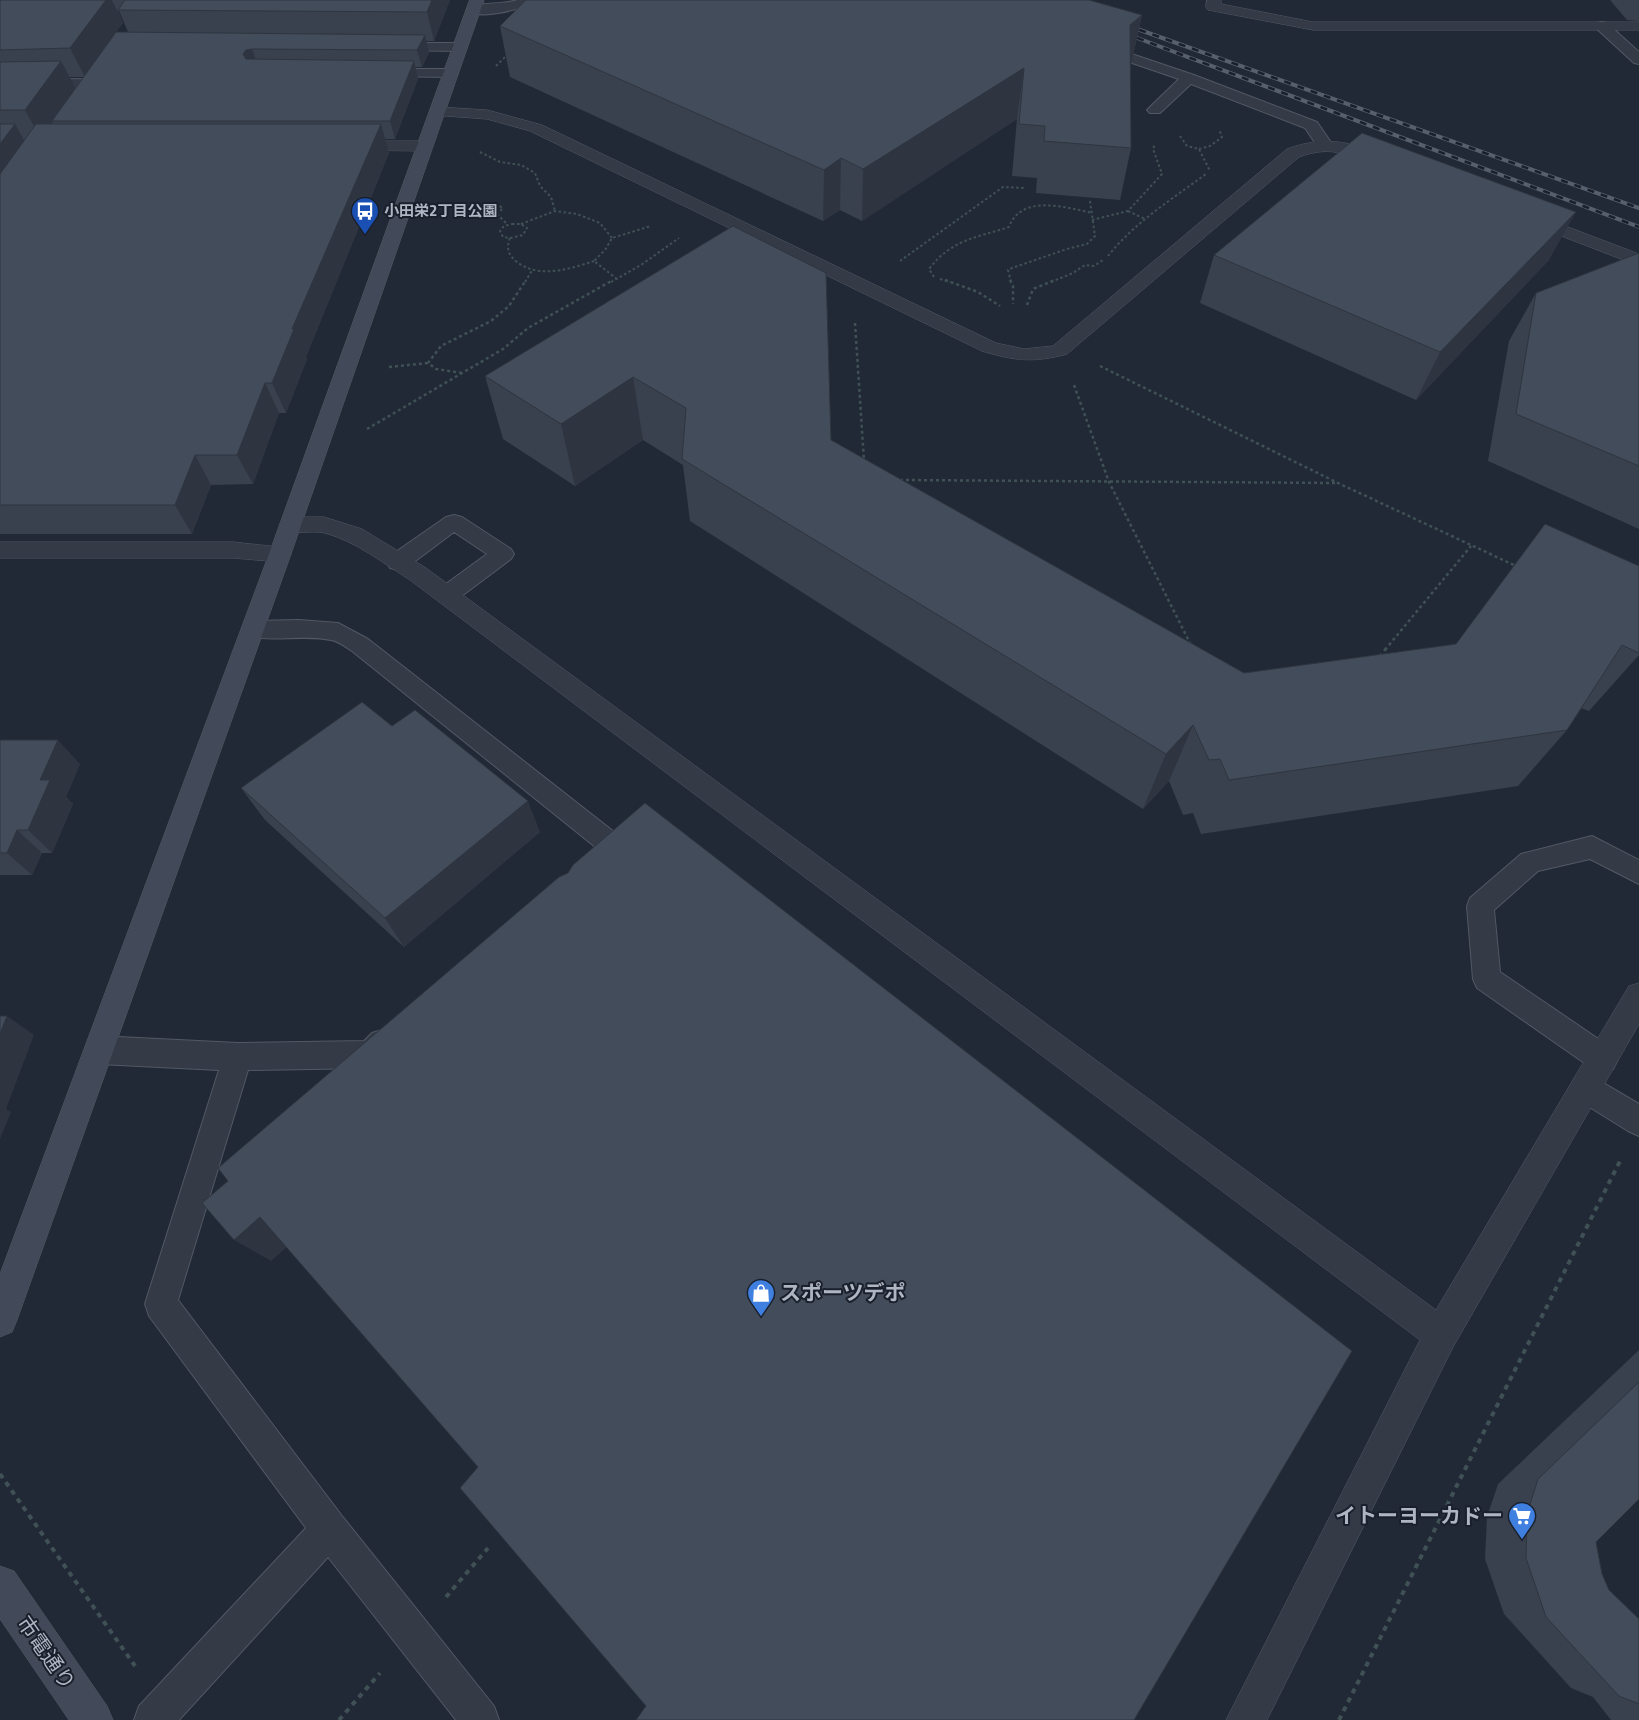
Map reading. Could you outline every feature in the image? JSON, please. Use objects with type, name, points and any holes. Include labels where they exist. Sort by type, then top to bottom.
[{"type":"street","points":[[1214,0],[1213,6],[1313,26],[1639,26]]},
{"type":"street","points":[[0,1320],[253,629],[476,4]]},
{"type":"street","points":[[78,100],[100,68]]},
{"type":"street","points":[[438,112],[465,111],[500,115],[536,128],[989,347],[1019,356],[1038,356],[1060,350],[1293,153],[1310,146],[1338,145],[1394,164]]},
{"type":"street","points":[[333,146],[424,146]]},
{"type":"street","points":[[1512,210],[1639,260]]},
{"type":"street","points":[[290,525],[324,525],[354,535],[446,595],[1441,1335]]},
{"type":"street","points":[[0,550],[233,550],[280,554]]},
{"type":"street","points":[[1246,1720],[1441,1335],[1639,996]]},
{"type":"street","name":"市電通り","points":[[0,1585],[93,1720]]},
{"type":"lane","points":[[476,4],[508,8],[530,0]]},
{"type":"lane","points":[[1602,26],[1639,60]]},
{"type":"lane","points":[[1088,43],[1189,78],[1311,125],[1324,144]]},
{"type":"lane","points":[[381,47],[460,47]]},
{"type":"lane","points":[[366,73],[451,73]]},
{"type":"lane","points":[[1156,110],[1189,78]]},
{"type":"lane","points":[[0,84],[89,84]]},
{"type":"lane","points":[[398,562],[454,522],[503,554],[446,595]]},
{"type":"lane","points":[[253,629],[299,628],[338,632],[360,645],[623,854]]},
{"type":"lane","points":[[1602,1059],[1486,980],[1480,906],[1530,862],[1592,847],[1639,873]]},
{"type":"lane","points":[[99,1050],[238,1057],[370,1054],[406,1022]]},
{"type":"lane","points":[[238,1057],[161,1304],[329,1529],[480,1720]]},
{"type":"lane","points":[[1586,1088],[1639,1121]]},
{"type":"lane","points":[[159,1714],[329,1529]]},
{"type":"path","points":[[492,70],[510,52]]},
{"type":"path","points":[[1180,137],[1187,146],[1199,149],[1210,146],[1222,137],[1220,130],[1214,123]]},
{"type":"path","points":[[1172,138],[1180,137],[1184,132]]},
{"type":"path","points":[[1092,220],[1128,211],[1162,174],[1153,149],[1158,139]]},
{"type":"path","points":[[1027,304],[1033,289],[1076,272],[1085,265],[1094,266],[1109,256],[1120,241],[1187,186],[1210,170],[1199,149]]},
{"type":"path","points":[[476,150],[500,162],[521,165],[535,173],[540,186],[550,197],[555,212]]},
{"type":"path","points":[[894,265],[1003,187],[1025,188]]},
{"type":"path","points":[[1013,304],[1014,286],[1009,279],[1008,270],[1019,263],[1071,246],[1087,244],[1095,236],[1090,201]]},
{"type":"path","points":[[495,204],[501,206],[503,208],[502,211],[497,214],[488,215],[482,212],[481,208],[495,204]]},
{"type":"path","points":[[1000,306],[958,282],[933,276],[929,269],[938,256],[963,241],[1008,227],[1014,215],[1025,208],[1063,207],[1092,213]]},
{"type":"path","points":[[1128,211],[1146,219]]},
{"type":"path","points":[[497,214],[507,224],[521,224],[555,212],[577,214],[600,223],[612,238]]},
{"type":"path","points":[[507,224],[500,231],[503,237],[510,238],[523,235],[527,228],[521,224]]},
{"type":"path","points":[[510,238],[507,244],[508,253],[520,265],[533,269],[561,271],[594,261],[605,250],[612,238],[656,225]]},
{"type":"path","points":[[361,432],[376,425],[503,349],[528,328],[617,279],[680,237]]},
{"type":"path","points":[[594,261],[617,279]]},
{"type":"path","points":[[428,363],[441,346],[491,321],[508,306],[533,269]]},
{"type":"path","points":[[855,315],[864,470]]},
{"type":"path","points":[[1092,362],[1338,483],[1524,570]]},
{"type":"path","points":[[389,367],[428,363],[436,369],[462,374]]},
{"type":"path","points":[[1072,379],[1109,482],[1192,648]]},
{"type":"path","points":[[894,480],[1338,483]]},
{"type":"path","points":[[1376,661],[1471,546]]},
{"type":"path","points":[[1339,1720],[1621,1158]]},
{"type":"path","points":[[0,1474],[159,1714]]},
{"type":"building","points":[[0,0],[106,0],[70,48],[0,50]]},
{"type":"building","points":[[125,0],[432,0],[427,12],[118,10]]},
{"type":"building","points":[[526,0],[1089,0],[1142,15],[1130,25],[1131,148],[1044,141],[1045,126],[1019,124],[1024,68],[863,169],[841,158],[824,170],[500,26]]},
{"type":"building","points":[[116,32],[425,35],[417,50],[252,49],[246,50],[243,54],[246,59],[414,61],[390,121],[52,121]]},
{"type":"building","points":[[61,61],[25,110],[0,110],[0,62]]},
{"type":"building","points":[[0,124],[15,124],[0,144]]},
{"type":"building","points":[[36,124],[381,124],[292,329],[294,329],[272,383],[265,383],[237,455],[195,455],[175,505],[0,505],[0,174]]},
{"type":"building","points":[[1362,133],[1576,212],[1440,352],[1214,255]]},
{"type":"building","points":[[733,226],[826,273],[831,440],[1244,673],[1456,644],[1545,524],[1639,566],[1639,653],[1622,645],[1567,730],[1229,780],[1220,759],[1209,760],[1193,725],[1166,754],[682,459],[686,408],[633,377],[561,424],[485,376]]},
{"type":"building","points":[[1639,253],[1639,466],[1516,414],[1536,293]]},
{"type":"building","points":[[362,702],[392,726],[415,710],[528,801],[385,918],[241,788]]},
{"type":"building","points":[[0,740],[58,740],[40,780],[50,780],[28,830],[17,830],[7,853],[0,853]]},
{"type":"building","points":[[645,803],[1352,1351],[1134,1720],[636,1720],[646,1706],[460,1488],[478,1467],[260,1217],[234,1240],[202,1203],[228,1181],[218,1168],[559,877],[568,873],[573,865]]},
{"type":"building","points":[[0,1016],[7,1016],[0,1034]]},
{"type":"building","points":[[1639,1382],[1639,1499],[1596,1542],[1602,1574],[1609,1590],[1639,1619],[1639,1704],[1619,1696],[1546,1617],[1526,1558],[1527,1514],[1538,1479]]},
{"type":"railway","points":[[1126,25],[1639,208]]},
{"type":"railway","points":[[1124,33],[1639,227]]},
{"type":"place","name":"小田栄2丁目公園","points":[[365,235]]},
{"type":"place","name":"スポーツデポ","points":[[761,1317]]},
{"type":"place","name":"イトーヨーカドー","points":[[1522,1540]]}]
